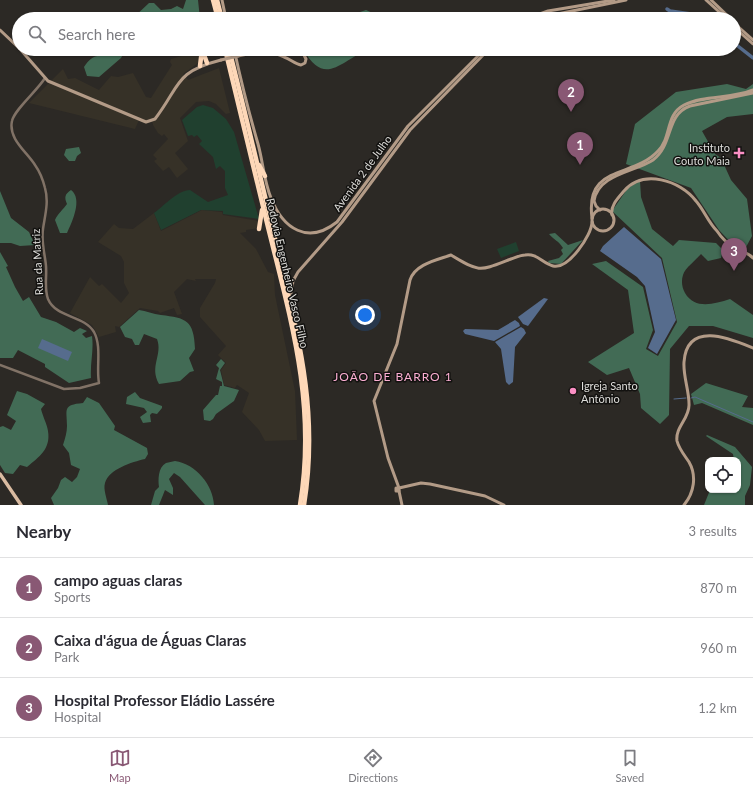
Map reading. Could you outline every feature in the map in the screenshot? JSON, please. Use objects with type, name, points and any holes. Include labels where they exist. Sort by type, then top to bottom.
[{"type":"highway","points":[[213,0],[216,12]]},
{"type":"highway","points":[[217,0],[220,12]]},
{"type":"highway","points":[[200,66],[202,56]]},
{"type":"highway","points":[[203,56],[207,64]]},
{"type":"highway","points":[[225,56],[230,69]]},
{"type":"highway","name":"Rodovia Engenheiro Vasco Filho","points":[[227,56],[294,337],[304,388],[306,437],[300,505]]},
{"type":"highway","name":"Rodovia Engenheiro Vasco Filho","points":[[231,56],[300,344],[306,377],[310,419],[308,475],[304,505]]},
{"type":"highway","points":[[254,150],[265,176]]},
{"type":"highway","points":[[259,229],[262,216],[262,200]]},
{"type":"highway","points":[[291,293],[300,344]]},
{"type":"main road","points":[[222,0],[225,12]]},
{"type":"main road","points":[[545,12],[614,0]]},
{"type":"main road","points":[[567,12],[626,0]]},
{"type":"main road","points":[[706,0],[719,12]]},
{"type":"main road","points":[[711,0],[724,12]]},
{"type":"main road","points":[[741,29],[753,40]]},
{"type":"main road","points":[[0,30],[12,42]]},
{"type":"main road","points":[[741,33],[753,44]]},
{"type":"main road","points":[[25,56],[45,78],[134,118],[149,122],[157,118],[181,78],[200,66],[238,56]]},
{"type":"main road","name":"Avenida 2 de Julho","points":[[236,56],[270,198],[288,225],[303,232],[321,232],[331,227],[346,212],[408,126],[478,56]]},
{"type":"main road","points":[[283,56],[301,65],[305,63],[306,59],[304,56]]},
{"type":"main road","name":"Avenida 2 de Julho","points":[[291,293],[293,282],[298,272],[342,222],[410,130],[482,56]]},
{"type":"main road","points":[[598,230],[592,220],[591,201],[595,188],[609,176],[649,159],[657,152],[665,140],[671,117],[681,107],[689,103],[753,90]]},
{"type":"main road","points":[[612,215],[596,206],[594,201],[598,190],[610,179],[644,164],[657,156],[666,144],[674,118],[681,110],[690,106],[753,93]]},
{"type":"main road","points":[[589,234],[598,230],[604,231],[612,226],[613,220],[611,210],[628,186],[640,180],[654,179],[674,185],[686,191],[696,200],[715,230],[732,246],[749,254],[753,258]]},
{"type":"main road","points":[[402,505],[374,401],[397,344],[412,275],[418,268],[451,256],[471,267],[481,269],[524,254],[534,255],[550,265],[560,266],[568,261],[589,234],[595,213],[614,204]]},
{"type":"main road","points":[[684,505],[692,493],[694,482],[692,469],[679,447],[677,439],[679,430],[689,407],[684,364],[687,350],[698,338],[716,335],[753,348]]},
{"type":"main road","points":[[0,474],[21,505]]},
{"type":"main road","points":[[398,490],[407,486],[430,484],[485,496],[504,505]]},
{"type":"street","name":"Rua da Matriz","points":[[0,365],[64,389],[80,388],[99,383],[97,344],[94,332],[86,324],[56,309],[48,299],[42,238],[47,204],[46,192],[39,170],[18,143],[12,130],[14,114],[35,92],[45,78]]},
{"type":"shaded area","points":[[182,56],[199,56],[198,63],[183,74],[188,80],[219,68],[230,113],[226,114],[216,104],[209,101],[196,102],[180,118],[188,141],[175,153],[188,169],[177,178],[169,167],[163,171],[154,161],[157,159],[153,155],[168,139],[164,134],[162,136],[158,133],[152,120],[139,120],[135,129],[29,103],[63,69],[68,79],[75,78],[99,90],[111,76],[118,77],[133,73],[146,97],[151,98],[172,65],[170,62],[171,59]]},
{"type":"shaded area","points":[[202,210],[222,212],[223,215],[259,221],[259,228],[246,230],[246,232],[240,233],[256,249],[268,272],[274,274],[275,295],[295,391],[297,440],[265,441],[259,430],[242,412],[249,393],[237,385],[235,388],[224,385],[221,370],[226,363],[218,355],[226,346],[200,317],[200,308],[216,279],[195,279],[196,281],[187,279],[174,292],[182,314],[177,315],[174,308],[160,313],[158,311],[140,308],[119,327],[115,326],[116,332],[99,337],[92,325],[70,313],[90,277],[99,286],[102,284],[121,303],[129,293],[124,283],[124,262],[121,256],[98,242],[114,224],[119,228],[133,229],[154,213],[161,231]]},
{"type":"green space","points":[[186,0],[198,0],[199,12],[139,12],[149,3],[154,3],[161,10],[171,9],[177,6],[183,9]]},
{"type":"green space","points":[[366,10],[370,12],[360,12]]},
{"type":"green space","points":[[97,56],[122,56],[99,77],[87,76],[84,67],[90,60]]},
{"type":"green space","points":[[308,56],[356,56],[341,65],[326,69],[319,67],[311,61]]},
{"type":"green space","points":[[727,84],[746,89],[753,84],[753,114],[727,117],[702,131],[715,154],[721,158],[731,180],[747,199],[752,236],[745,249],[734,246],[719,230],[691,188],[626,164],[635,124],[676,92]]},
{"type":"green space","points":[[203,105],[213,108],[226,119],[234,132],[259,219],[223,214],[223,211],[201,210],[161,230],[154,213],[181,192],[190,190],[208,202],[228,195],[225,188],[225,171],[220,166],[216,169],[213,157],[199,144],[202,141],[197,135],[194,137],[192,135],[188,136],[182,120],[197,107]]},
{"type":"green space","points":[[79,147],[81,153],[77,156],[75,161],[69,161],[64,155],[66,149]]},
{"type":"green space","points":[[640,181],[641,197],[652,229],[673,246],[679,240],[716,243],[723,250],[721,258],[708,261],[701,254],[684,272],[682,284],[684,291],[689,298],[699,304],[718,303],[730,299],[753,315],[753,338],[713,326],[689,326],[670,349],[669,415],[660,424],[641,408],[640,394],[629,368],[607,375],[588,362],[634,333],[628,290],[592,264],[606,261],[643,287],[653,330],[646,349],[658,356],[677,322],[662,258],[612,211],[628,188]]},
{"type":"green space","points":[[71,190],[76,199],[75,211],[67,233],[60,233],[55,220],[67,204],[66,196]]},
{"type":"green space","points":[[0,191],[11,218],[29,232],[35,245],[20,246],[11,243],[0,243]]},
{"type":"green space","points":[[555,233],[568,245],[583,240],[561,264],[549,263],[548,261],[559,258],[563,254],[561,250],[563,248],[549,234]]},
{"type":"green space","points":[[516,242],[519,251],[501,258],[497,249]]},
{"type":"green space","points":[[0,252],[8,266],[6,267],[15,287],[23,301],[29,297],[41,317],[56,322],[74,332],[80,328],[87,331],[82,334],[86,338],[92,336],[93,346],[91,378],[69,383],[45,367],[45,364],[18,350],[13,358],[0,358]]},
{"type":"green space","points":[[139,310],[182,319],[187,322],[193,332],[194,339],[195,349],[189,358],[194,371],[190,372],[180,381],[159,384],[155,372],[158,350],[157,339],[144,334],[139,345],[135,345],[132,339],[125,337],[120,327]]},
{"type":"green space","points":[[221,359],[225,363],[220,370],[224,386],[239,390],[234,401],[216,414],[213,419],[210,421],[204,420],[203,410],[216,395],[218,395],[220,386],[222,386],[222,382],[216,379],[219,368],[216,365]]},
{"type":"green space","points":[[706,383],[748,396],[742,407],[753,408],[753,425],[702,403],[694,405],[691,394]]},
{"type":"green space","points":[[17,391],[27,394],[45,404],[41,409],[47,428],[48,443],[40,456],[27,467],[20,465],[13,474],[5,473],[0,465],[0,427],[3,426],[11,430],[16,421],[7,415]]},
{"type":"green space","points":[[135,392],[140,398],[162,406],[157,414],[152,413],[150,415],[151,422],[143,423],[140,417],[147,412],[144,408],[126,404],[127,397]]},
{"type":"green space","points":[[87,397],[99,403],[115,426],[114,430],[147,448],[148,454],[145,459],[116,470],[107,478],[104,488],[108,505],[54,505],[51,498],[58,488],[61,480],[65,477],[72,482],[77,477],[80,469],[71,465],[69,453],[63,445],[67,431],[67,409],[72,405],[83,403]]},
{"type":"green space","points":[[707,435],[735,447],[752,467],[750,485],[745,496],[745,505],[704,505],[709,493],[741,493],[741,457],[734,457],[733,454],[706,436]]},
{"type":"green space","points":[[175,461],[190,466],[202,477],[207,483],[213,497],[214,505],[205,505],[180,477],[174,473],[169,479],[173,488],[173,495],[165,490],[159,505],[151,505],[155,491],[159,487],[161,467],[166,463]]},
{"type":"water","points":[[624,227],[661,259],[676,320],[657,354],[648,348],[655,332],[645,286],[637,277],[600,251],[603,246]]},
{"type":"water","points":[[544,298],[548,299],[528,326],[523,324],[518,317]]},
{"type":"water","points":[[515,320],[520,326],[494,341],[465,334],[463,331],[465,329],[498,330]]},
{"type":"water","points":[[521,327],[526,333],[515,347],[513,382],[509,385],[506,382],[501,349],[495,342]]},
{"type":"water","points":[[42,339],[72,352],[68,361],[38,348]]},
{"type":"waterway","points":[[667,9],[677,12]]},
{"type":"waterway","points":[[741,49],[753,58]]},
{"type":"waterway","points":[[691,398],[695,397],[753,422]]},
{"type":"waterway","points":[[674,399],[686,398]]},
{"type":"place","name":"Caixa d'água de Águas Claras","points":[[571,112]]},
{"type":"place","name":"Instituto Couto Maia","points":[[739,153]]},
{"type":"place","name":"campo aguas claras","points":[[580,165]]},
{"type":"place","name":"Hospital Professor Eládio Lassére","points":[[734,271]]},
{"type":"place","name":"Igreja Santo Antônio","points":[[573,391]]},
{"type":"district","name":"JOÃO DE BARRO 1","points":[[393,376]]}]
